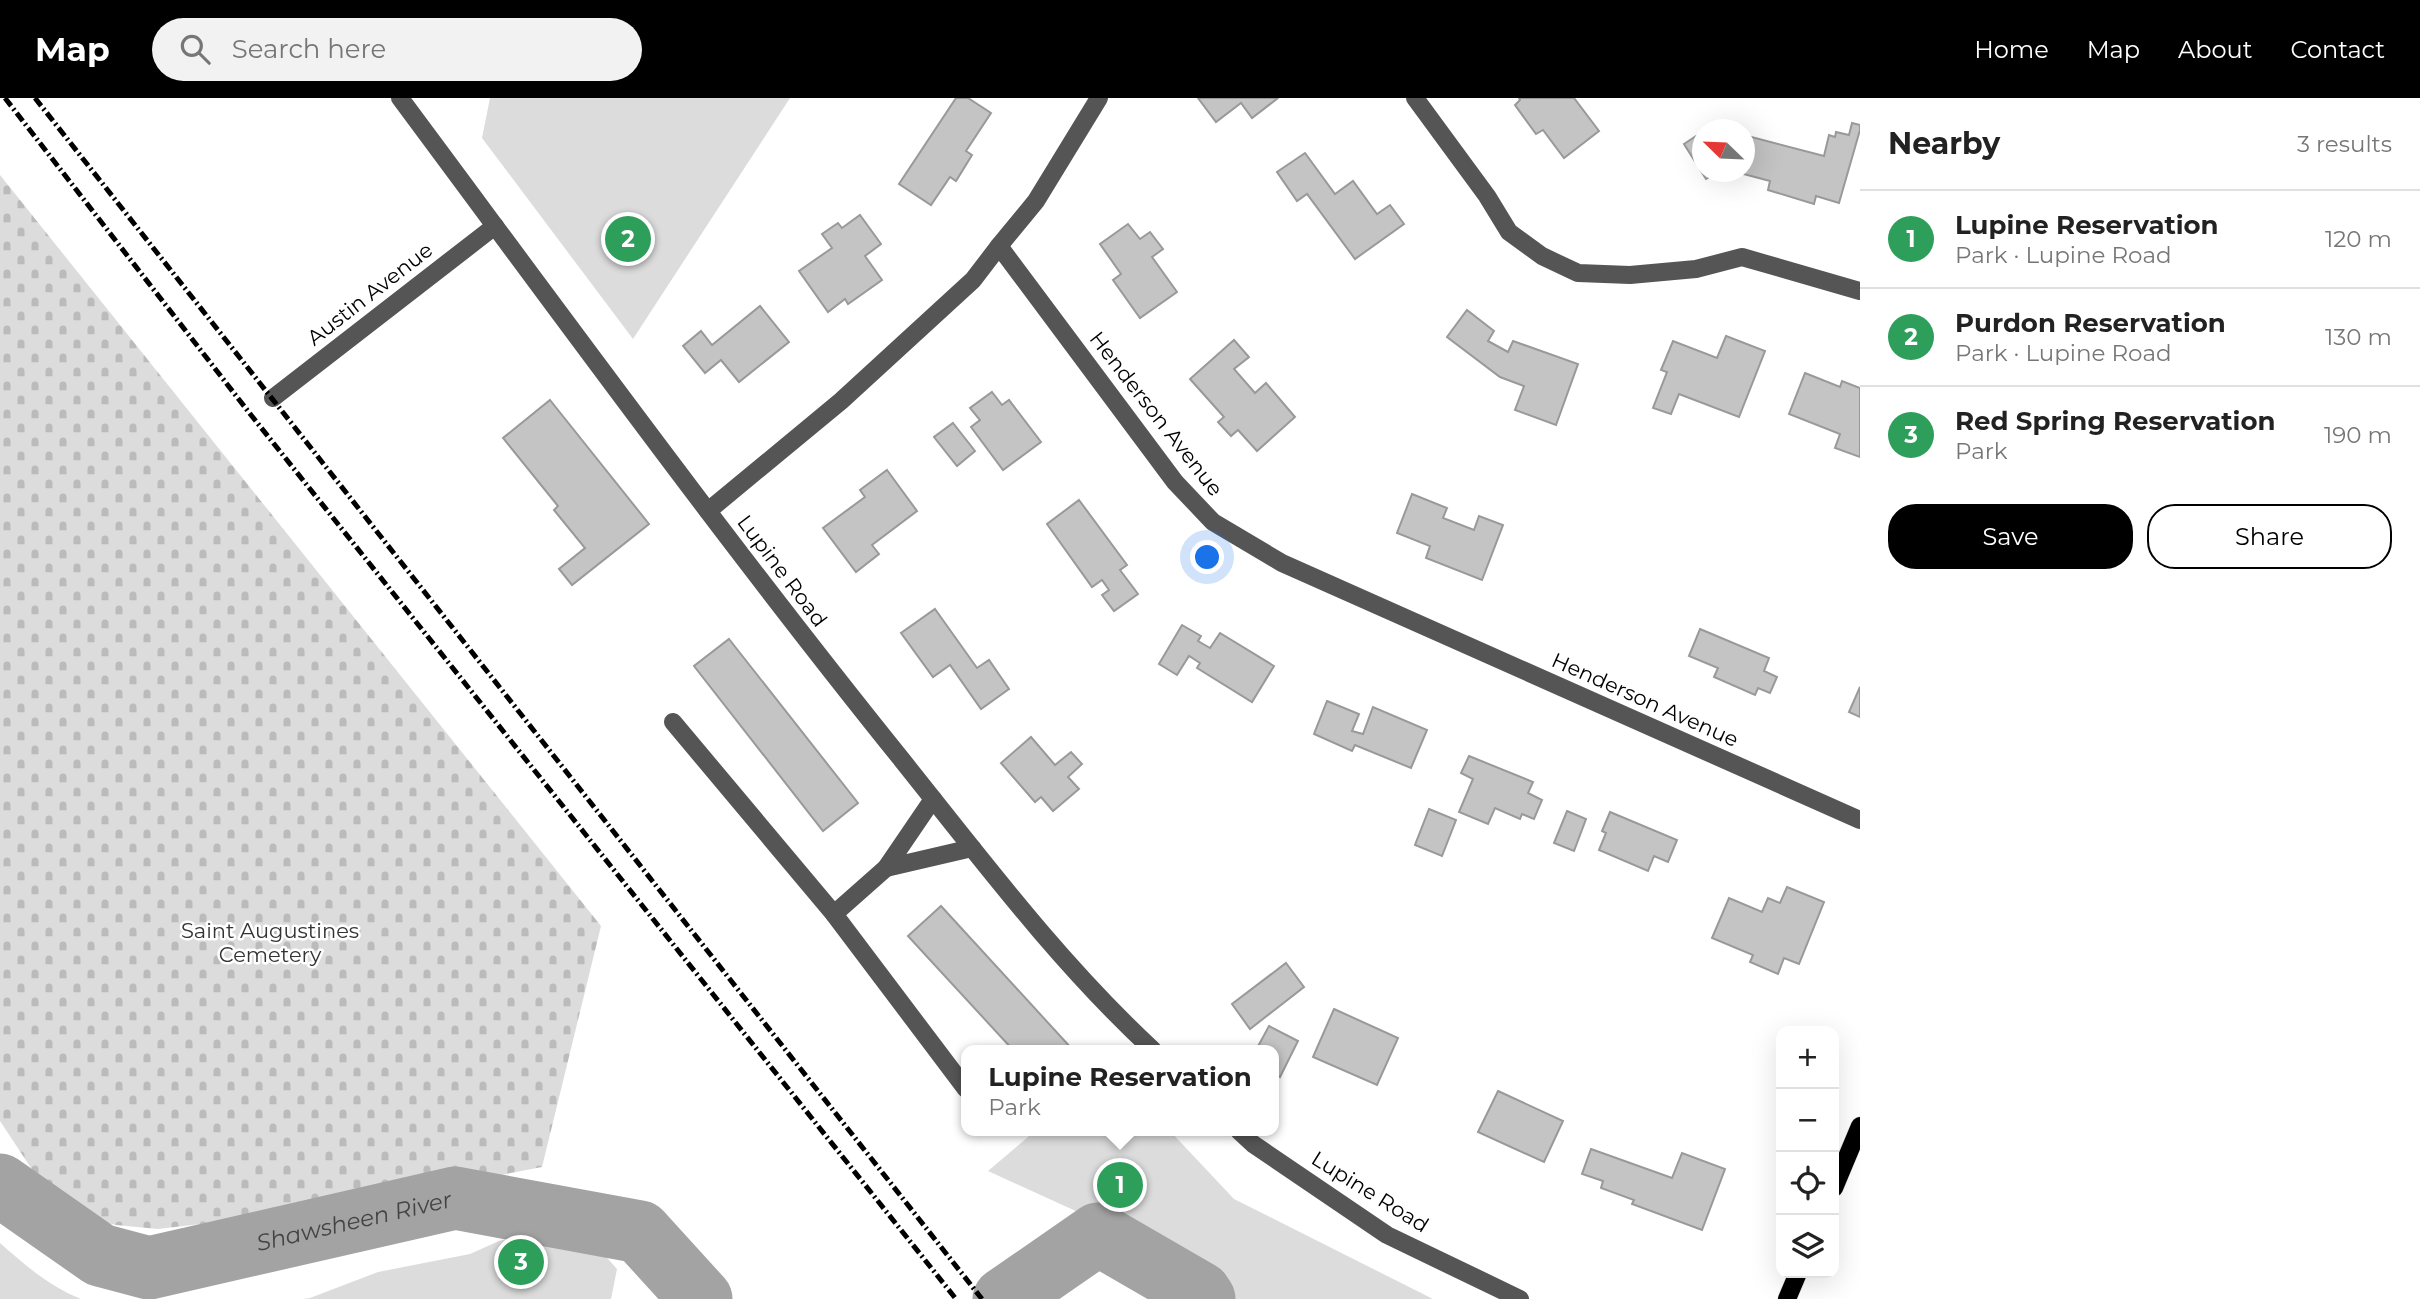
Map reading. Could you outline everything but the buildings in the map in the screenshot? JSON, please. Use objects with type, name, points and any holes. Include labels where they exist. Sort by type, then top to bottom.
[{"type":"main road","points":[[1839,1176],[1860,1126]]},
{"type":"main road","points":[[1787,1299],[1796,1278]]},
{"type":"street","name":"Lupine Road","points":[[400,98],[793,625],[1049,943],[1110,1010],[1148,1045]]},
{"type":"street","points":[[709,512],[841,401],[973,280],[1035,201],[1098,98]]},
{"type":"street","points":[[1415,98],[1487,196],[1509,232],[1542,256],[1578,273],[1630,275],[1696,269],[1742,257],[1860,291]]},
{"type":"street","name":"Austin Avenue","points":[[273,398],[495,226]]},
{"type":"street","name":"Henderson Avenue","points":[[999,246],[1175,482],[1213,522],[1282,563],[1860,820]]},
{"type":"street","points":[[673,722],[834,914],[961,1082]]},
{"type":"street","points":[[834,914],[886,868],[933,799]]},
{"type":"street","points":[[886,868],[972,848]]},
{"type":"street","name":"Lupine Road","points":[[1245,1136],[1387,1235],[1521,1299]]},
{"type":"green space","points":[[490,98],[790,98],[633,339],[482,138]]},
{"type":"green space","name":"Saint Augustines Cemetery","points":[[0,175],[601,926],[542,1167],[321,1210],[158,1229],[95,1220],[76,1209],[33,1171],[0,1121]]},
{"type":"green space","points":[[1029,1136],[1175,1136],[1234,1199],[1433,1299],[1226,1299],[1205,1270],[988,1171]]},
{"type":"green space","points":[[568,1230],[585,1233],[617,1269],[611,1299],[303,1299],[378,1272],[470,1254],[499,1241],[523,1235]]},
{"type":"green space","points":[[0,1243],[48,1282],[81,1299],[0,1299]]},
{"type":"waterway","name":"Shawsheen River","points":[[0,1185],[100,1255],[149,1268],[455,1198],[640,1232],[701,1299]]},
{"type":"waterway","name":"Shawsheen River","points":[[1004,1299],[1098,1234],[1200,1293],[1204,1299]]},
{"type":"railway","points":[[5,98],[251,415],[956,1299]]},
{"type":"railway","points":[[35,98],[982,1299]]},
{"type":"place","name":"Purdon Reservation","points":[[628,239]]},
{"type":"place","name":"Lupine Reservation","points":[[1120,1185]]},
{"type":"place","name":"Red Spring Reservation","points":[[521,1262]]}]
